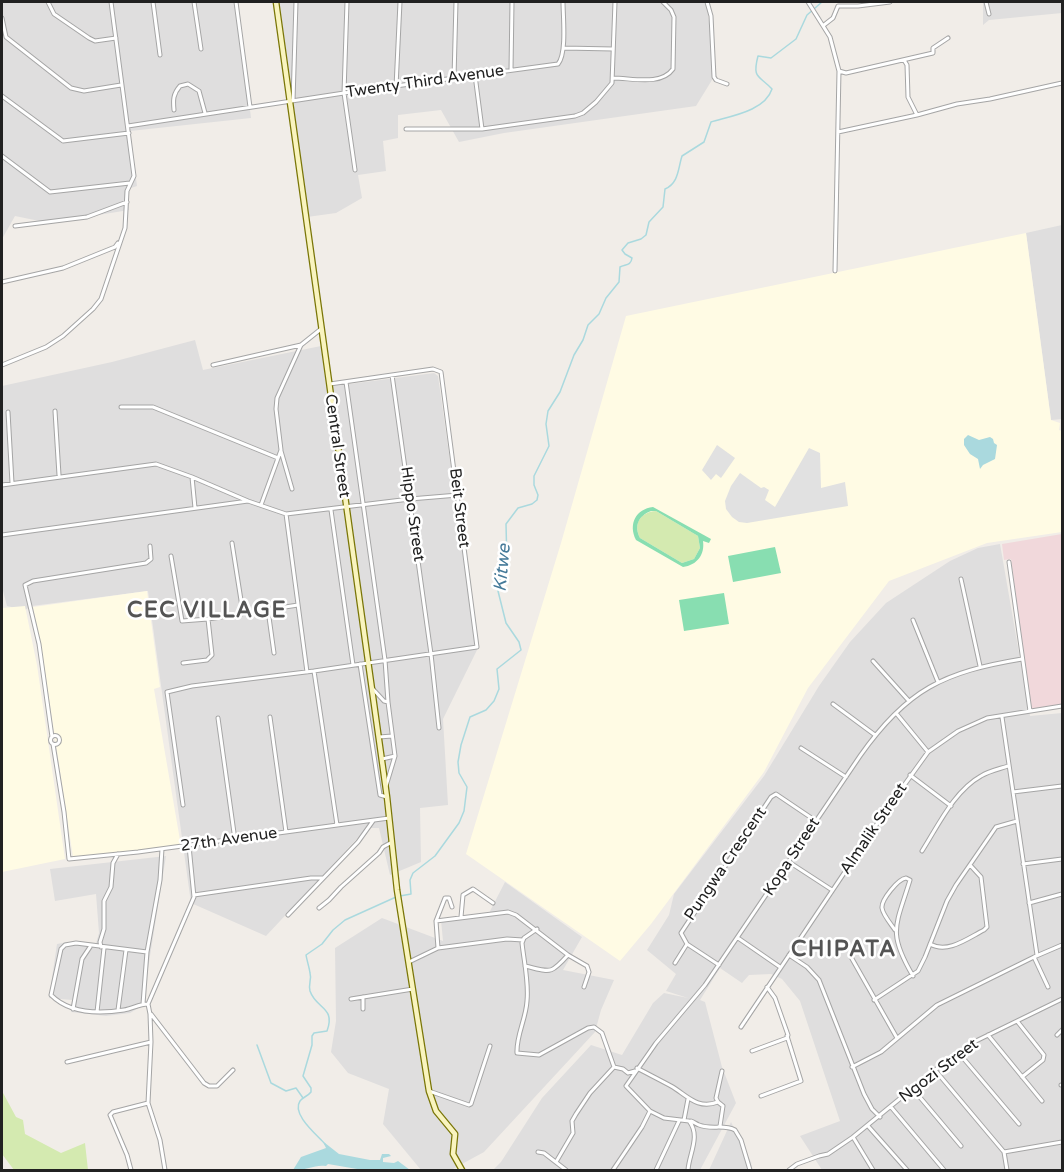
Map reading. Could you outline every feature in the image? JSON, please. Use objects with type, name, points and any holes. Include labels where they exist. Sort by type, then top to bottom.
[{"type":"street","points":[[48,2],[54,14],[89,39],[95,41],[116,38]]},
{"type":"street","points":[[2,365],[46,347],[63,336],[93,309],[102,298],[122,239],[128,202],[127,191],[134,176],[111,2]]},
{"type":"street","points":[[153,2],[160,55]]},
{"type":"street","points":[[194,2],[201,50]]},
{"type":"street","points":[[236,2],[250,107]]},
{"type":"street","name":"Central Street","points":[[276,2],[387,797],[399,903],[429,1091],[436,1111],[455,1134],[453,1155],[462,1170]]},
{"type":"street","points":[[291,101],[296,2]]},
{"type":"street","points":[[347,2],[344,93],[355,170]]},
{"type":"street","points":[[396,87],[400,2]]},
{"type":"street","points":[[454,78],[456,2]]},
{"type":"street","points":[[511,70],[512,2]]},
{"type":"street","points":[[563,2],[563,48],[613,49]]},
{"type":"street","points":[[406,129],[482,129],[580,115],[597,102],[611,85],[615,2]]},
{"type":"street","points":[[613,78],[660,80],[673,69],[674,17],[663,2]]},
{"type":"street","points":[[707,2],[711,16],[714,77],[728,84]]},
{"type":"street","points":[[824,25],[833,18],[838,6],[890,2]]},
{"type":"street","points":[[986,2],[989,14]]},
{"type":"street","points":[[809,3],[824,25],[835,51],[839,71],[835,271]]},
{"type":"street","points":[[2,18],[6,37],[71,88],[84,91],[122,85]]},
{"type":"street","points":[[839,71],[846,73],[933,54],[933,48],[948,38]]},
{"type":"street","name":"Twenty Third Avenue","points":[[128,126],[561,62],[563,48]]},
{"type":"street","points":[[904,60],[907,65],[908,97],[916,115]]},
{"type":"street","points":[[475,75],[482,129]]},
{"type":"street","points":[[838,132],[957,104],[1062,83]]},
{"type":"street","points":[[174,110],[175,93],[180,86],[188,84],[199,91],[204,113]]},
{"type":"street","points":[[2,96],[63,141],[129,133]]},
{"type":"street","points":[[2,156],[50,192],[130,183]]},
{"type":"street","points":[[15,226],[87,217],[128,202]]},
{"type":"street","points":[[2,282],[63,268],[115,247],[122,239]]},
{"type":"street","points":[[213,365],[301,345],[321,329]]},
{"type":"street","points":[[292,489],[281,450],[276,403],[301,345]]},
{"type":"street","name":"Beit Street","points":[[392,375],[433,369],[439,370],[442,375],[477,646],[431,654]]},
{"type":"street","points":[[328,384],[392,375]]},
{"type":"street","name":"Hippo Street","points":[[392,375],[431,654],[439,728]]},
{"type":"street","points":[[346,382],[385,660],[395,756],[385,788]]},
{"type":"street","points":[[122,407],[153,407],[278,458]]},
{"type":"street","points":[[55,411],[59,476]]},
{"type":"street","points":[[8,412],[12,483]]},
{"type":"street","points":[[261,505],[281,450]]},
{"type":"street","points":[[2,485],[156,464],[286,514],[458,495]]},
{"type":"street","points":[[192,477],[195,508]]},
{"type":"street","points":[[2,535],[248,501]]},
{"type":"street","points":[[331,510],[353,665]]},
{"type":"street","points":[[286,514],[308,672]]},
{"type":"street","points":[[232,543],[243,613]]},
{"type":"street","points":[[52,736],[57,736],[60,740],[58,744],[53,744],[51,741],[39,644],[26,585],[33,581],[146,563],[151,559],[150,546]]},
{"type":"street","points":[[171,556],[180,619],[184,622],[298,605]]},
{"type":"street","points":[[1009,562],[1030,711]]},
{"type":"street","points":[[961,579],[980,666]]},
{"type":"street","points":[[268,610],[274,653]]},
{"type":"street","points":[[183,663],[207,660],[212,655],[208,619]]},
{"type":"street","points":[[913,620],[938,682]]},
{"type":"street","points":[[183,805],[167,692],[192,686],[431,654]]},
{"type":"street","name":"Kopa Street","points":[[636,1069],[666,1030],[697,996],[875,735],[909,701],[938,682],[980,666],[1023,659]]},
{"type":"street","points":[[873,661],[909,701]]},
{"type":"street","points":[[360,664],[380,795],[387,797]]},
{"type":"street","points":[[314,671],[337,825]]},
{"type":"street","points":[[371,686],[384,701],[388,702]]},
{"type":"street","points":[[833,704],[875,735]]},
{"type":"street","name":"Almalik Street","points":[[741,1027],[928,752],[972,723],[987,718],[1062,706]]},
{"type":"street","points":[[896,713],[928,752]]},
{"type":"street","points":[[270,717],[286,832]]},
{"type":"street","points":[[1002,717],[1035,956],[1048,987]]},
{"type":"street","points":[[218,718],[235,840]]},
{"type":"street","points":[[378,737],[392,736]]},
{"type":"street","name":"27th Avenue","points":[[53,744],[69,859],[189,846],[389,818]]},
{"type":"street","points":[[801,748],[846,777]]},
{"type":"street","points":[[381,759],[395,756]]},
{"type":"street","points":[[922,851],[951,806],[968,786],[981,775],[1008,766]]},
{"type":"street","points":[[910,776],[951,806]]},
{"type":"street","points":[[1013,792],[1062,786]]},
{"type":"street","name":"Pungwa Crescent","points":[[719,965],[687,944],[681,936],[682,930],[771,797],[776,794],[816,821]]},
{"type":"street","points":[[288,915],[358,842],[373,821]]},
{"type":"street","points":[[874,1000],[913,976],[921,966],[947,901],[969,865],[996,827],[1017,821]]},
{"type":"street","points":[[319,908],[383,847],[392,842]]},
{"type":"street","points":[[165,1170],[148,1103],[151,1042],[148,1004],[194,895],[189,846]]},
{"type":"street","points":[[143,1004],[147,952],[160,880],[162,849]]},
{"type":"street","points":[[97,1012],[104,901],[111,887],[113,863],[118,854]]},
{"type":"street","points":[[1023,864],[1062,859]]},
{"type":"street","points":[[789,862],[832,890]]},
{"type":"street","points":[[930,944],[944,948],[987,927],[981,877],[969,865]]},
{"type":"street","points":[[194,895],[323,878]]},
{"type":"street","points":[[895,930],[882,909],[882,904],[897,881],[906,878],[910,880],[895,930],[897,947],[913,976]]},
{"type":"street","points":[[461,917],[463,895],[470,889],[493,903]]},
{"type":"street","points":[[1029,903],[1062,894]]},
{"type":"street","points":[[438,948],[436,921],[445,898],[449,898],[452,907]]},
{"type":"street","points":[[436,921],[508,912],[537,929],[568,955],[584,963],[590,969],[584,987]]},
{"type":"street","points":[[409,962],[438,948],[507,939],[523,940],[537,929]]},
{"type":"street","points":[[738,938],[780,967]]},
{"type":"street","points":[[523,940],[527,1005],[516,1045],[517,1053],[539,1055],[588,1028],[594,1027],[602,1033],[614,1067]]},
{"type":"street","points":[[147,952],[69,944],[61,949],[51,995],[73,1009],[97,1012],[148,1004]]},
{"type":"street","points":[[675,963],[687,944]]},
{"type":"street","points":[[852,1066],[874,1056],[937,1005],[1062,945]]},
{"type":"street","points":[[73,1009],[82,959],[90,946]]},
{"type":"street","points":[[118,1010],[126,951]]},
{"type":"street","points":[[525,966],[547,971],[554,970],[568,955]]},
{"type":"street","points":[[789,955],[807,967],[819,980],[867,1101],[880,1117]]},
{"type":"street","points":[[851,957],[897,1038]]},
{"type":"street","points":[[761,1096],[801,1081],[775,998],[767,987]]},
{"type":"street","points":[[351,999],[413,989]]},
{"type":"street","points":[[363,997],[363,1010]]},
{"type":"street","name":"Ngozi Street","points":[[789,1170],[796,1164],[828,1154],[853,1137],[958,1052],[1062,999]]},
{"type":"street","points":[[150,1014],[204,1083],[217,1086],[233,1070]]},
{"type":"street","points":[[1017,1021],[1044,1055],[1043,1060],[1022,1077]]},
{"type":"street","points":[[1057,1035],[1062,1030]]},
{"type":"street","points":[[988,1035],[1042,1101]]},
{"type":"street","points":[[752,1051],[788,1036]]},
{"type":"street","points":[[67,1062],[151,1042]]},
{"type":"street","points":[[429,1091],[471,1104],[490,1046]]},
{"type":"street","points":[[958,1052],[1019,1124]]},
{"type":"street","points":[[614,1067],[628,1073],[636,1069]]},
{"type":"street","points":[[556,1162],[569,1144],[573,1133],[572,1121],[576,1114],[614,1067]]},
{"type":"street","points":[[636,1069],[676,1089],[688,1099],[704,1104],[718,1102]]},
{"type":"street","points":[[636,1069],[626,1086],[650,1111],[664,1118],[695,1121],[701,1126],[733,1129],[739,1135],[750,1170]]},
{"type":"street","points":[[935,1070],[1004,1152],[1006,1170]]},
{"type":"street","points":[[720,1126],[723,1106],[716,1098],[722,1071]]},
{"type":"street","points":[[913,1089],[961,1146]]},
{"type":"street","points":[[684,1120],[688,1099]]},
{"type":"street","points":[[131,1170],[110,1115],[113,1112],[148,1103]]},
{"type":"street","points":[[891,1107],[944,1170]]},
{"type":"street","points":[[613,1170],[650,1111]]},
{"type":"street","points":[[656,1170],[679,1121]]},
{"type":"street","points":[[688,1170],[694,1142],[693,1126],[689,1121]]},
{"type":"street","points":[[868,1126],[907,1170]]},
{"type":"street","points":[[853,1137],[873,1170]]},
{"type":"street","points":[[1004,1152],[1062,1142]]},
{"type":"street","points":[[538,1152],[544,1153],[566,1170]]},
{"type":"shaded area","points":[[2,2],[237,2],[251,118],[130,131],[137,186],[128,189],[129,210],[49,223],[15,216],[2,239]]},
{"type":"shaded area","points":[[279,2],[703,2],[707,5],[711,39],[712,80],[696,106],[504,133],[459,142],[441,110],[398,115],[398,138],[383,141],[386,171],[358,175],[362,198],[336,213],[307,217]]},
{"type":"shaded area","points":[[983,2],[1062,2],[1062,13],[989,20],[983,25]]},
{"type":"shaded area","points":[[1062,225],[1062,419],[1051,420],[1026,233]]},
{"type":"shaded area","points":[[1026,233],[1051,420],[1060,423],[1059,430],[1062,431],[1062,532],[987,543],[889,581],[808,688],[764,772],[651,924],[620,961],[466,854],[561,543],[626,316]]},
{"type":"shaded area","points":[[195,340],[203,370],[321,346],[326,387],[434,373],[438,376],[477,650],[443,719],[448,805],[420,808],[421,862],[390,875],[379,828],[367,828],[266,936],[191,903],[148,591],[32,606],[25,610],[7,606],[2,587],[2,386],[112,362]]},
{"type":"shaded area","points":[[717,445],[735,458],[721,478],[716,474],[711,480],[702,470]]},
{"type":"shaded area","points":[[809,448],[820,453],[821,488],[845,482],[848,506],[747,523],[739,522],[732,517],[726,509],[725,501],[740,473],[761,488],[769,490],[765,500],[775,507]]},
{"type":"shaded area","points":[[1062,534],[1062,706],[1031,711],[1011,559],[1004,560],[1002,544]]},
{"type":"shaded area","points":[[1000,544],[1030,716],[1062,713],[1062,1170],[822,1170],[800,1136],[840,1121],[800,1001],[782,979],[771,974],[749,975],[742,983],[720,968],[700,1000],[705,1002],[722,1067],[736,1103],[700,1170],[493,1170],[501,1162],[542,1098],[591,1045],[622,1055],[653,1003],[664,993],[688,998],[666,991],[676,974],[647,950],[669,915],[674,894],[764,776],[819,686],[850,642],[886,603],[950,561],[978,548]]},
{"type":"shaded area","points":[[147,591],[160,687],[154,689],[181,846],[73,857],[41,645],[33,607]]},
{"type":"shaded area","points":[[25,606],[37,665],[65,859],[2,872],[2,608]]},
{"type":"shaded area","points":[[166,856],[142,1006],[130,1013],[106,1016],[71,1012],[72,1000],[49,998],[57,944],[68,942],[95,947],[99,933],[96,894],[55,901],[50,869]]},
{"type":"shaded area","points":[[505,882],[582,937],[563,970],[614,980],[601,1010],[595,1032],[484,1152],[451,1170],[421,1170],[383,1124],[389,1089],[348,1073],[331,1052],[336,1021],[335,948],[382,918],[443,941],[441,920],[488,915]]},
{"type":"shaded area","points":[[731,1122],[751,1162],[752,1170],[709,1170]]},
{"type":"green space","points":[[653,507],[711,539],[709,543],[703,541],[703,551],[696,562],[683,567],[636,540],[633,523],[638,514]],"holes":[[[656,511],[698,536],[700,548],[694,559],[682,563],[640,538],[637,529],[638,522],[647,513]]]},
{"type":"green space","points":[[656,511],[698,536],[700,548],[694,559],[682,563],[640,538],[637,528],[639,520],[642,516]]},
{"type":"green space","points":[[775,547],[781,573],[733,582],[728,556]]},
{"type":"green space","points":[[724,593],[729,624],[684,631],[679,600]]},
{"type":"green space","points":[[2,1091],[16,1117],[23,1120],[25,1134],[61,1153],[85,1143],[88,1170],[14,1170],[2,1154]]},
{"type":"water","points":[[968,435],[979,440],[990,437],[993,439],[997,445],[995,459],[980,469],[978,459],[970,454],[964,445],[964,439]]},
{"type":"water","points":[[325,1143],[339,1154],[370,1160],[380,1160],[382,1154],[389,1154],[391,1156],[383,1158],[383,1162],[398,1161],[410,1170],[363,1170],[328,1164],[293,1170],[301,1157],[326,1148]]},
{"type":"waterway","name":"Kitwe","points":[[400,896],[411,894],[410,880],[413,873],[435,856],[459,823],[464,811],[467,787],[459,773],[458,762],[470,717],[486,710],[494,701],[499,689],[497,669],[521,650],[519,642],[506,623],[498,591],[499,582],[507,564],[506,524],[518,508],[537,500],[534,476],[549,446],[546,424],[548,411],[560,392],[588,325],[599,314],[606,298],[619,282],[620,267],[631,261],[632,258],[622,250],[628,243],[646,235],[649,222],[663,207],[665,189],[673,183],[682,156],[704,142],[711,122],[755,108],[768,96],[772,89],[756,73],[758,56],[771,58],[796,39],[807,15],[822,2]]},
{"type":"waterway","name":"Kitwe","points":[[325,1144],[306,1124],[298,1106],[300,1101],[311,1092],[303,1076],[312,1045],[312,1036],[314,1033],[327,1031],[329,1023],[327,1013],[310,991],[306,955],[322,944],[345,920],[396,897]]},
{"type":"waterway","points":[[257,1045],[271,1083],[286,1091],[296,1088],[303,1098]]},
{"type":"district","name":"CEC VILLAGE","points":[[207,611]]},
{"type":"district","name":"CHIPATA","points":[[844,950]]}]
